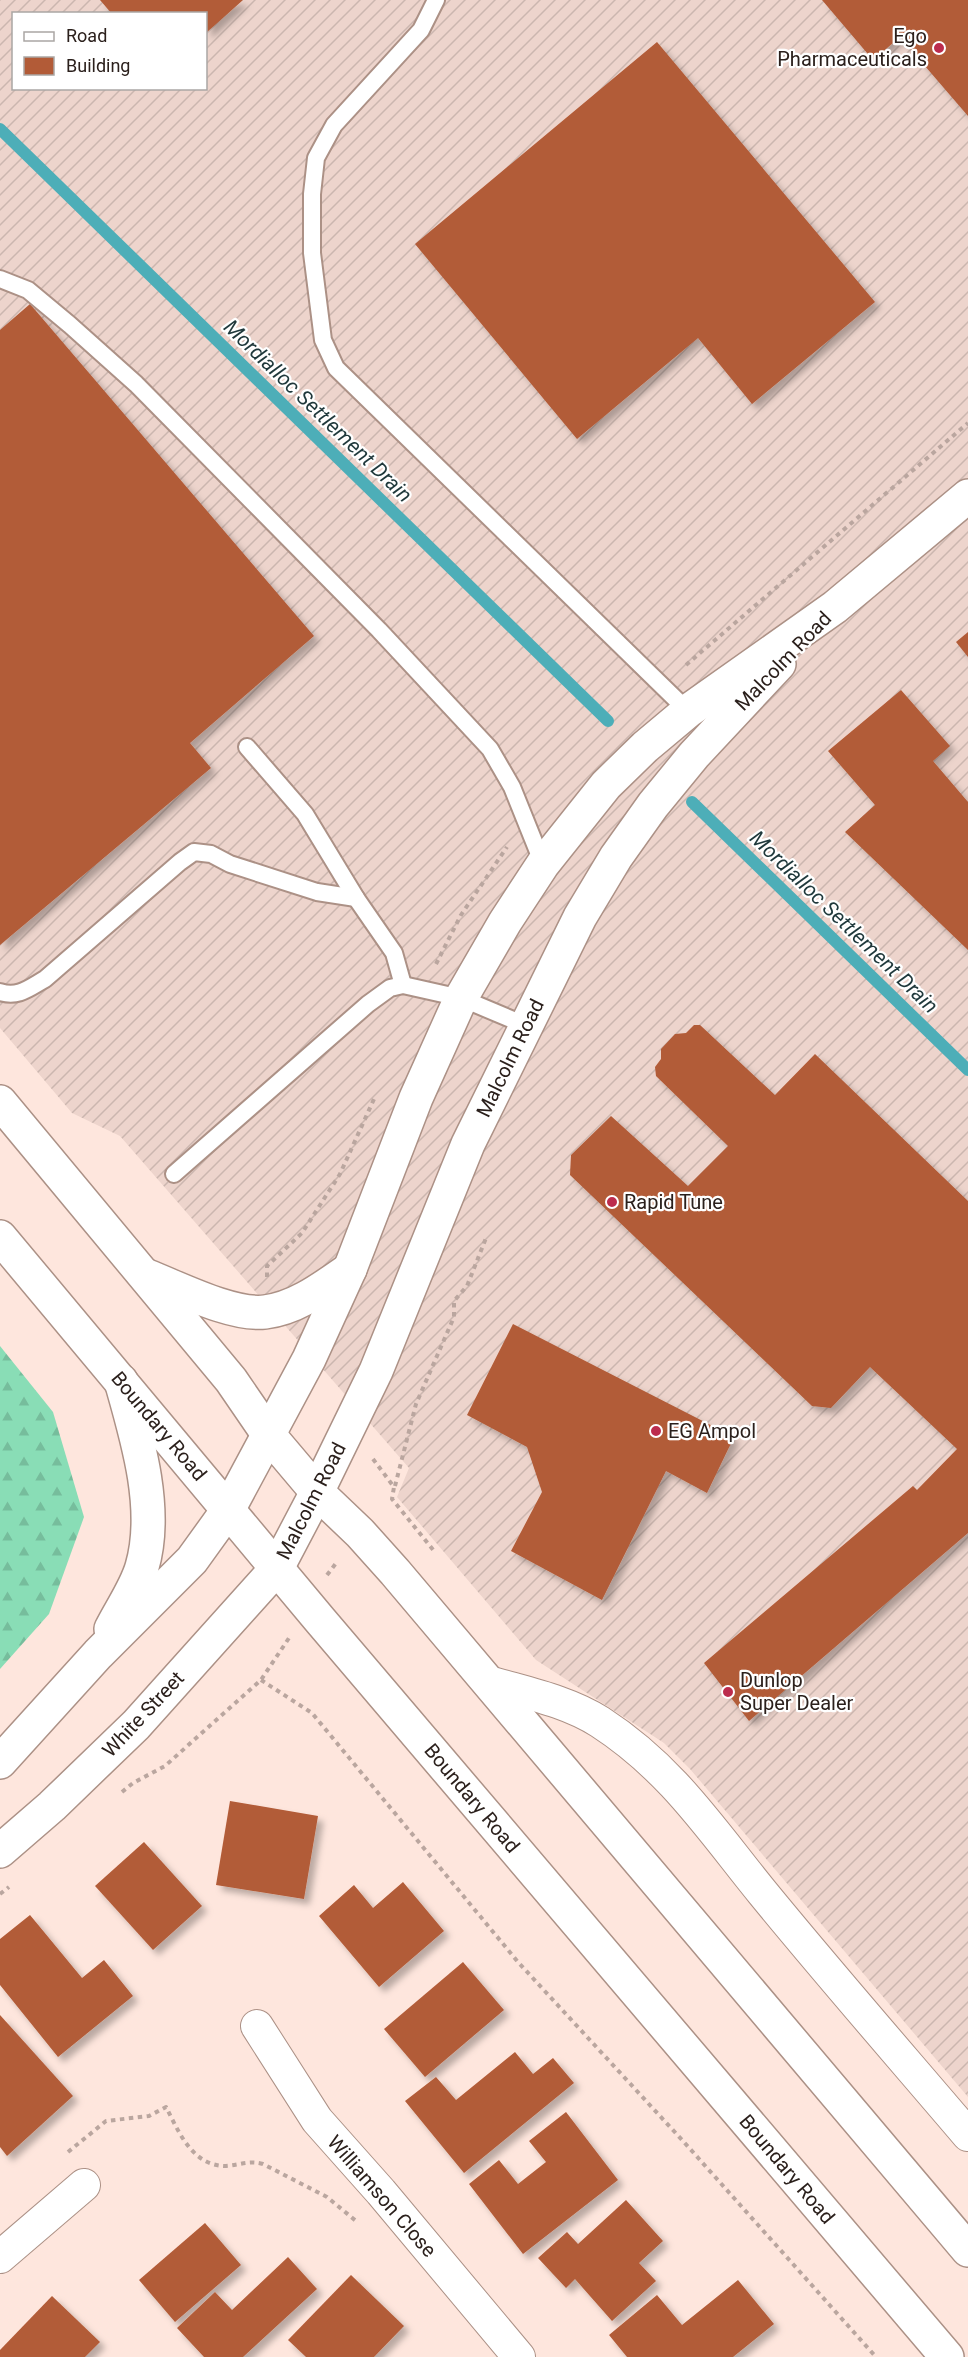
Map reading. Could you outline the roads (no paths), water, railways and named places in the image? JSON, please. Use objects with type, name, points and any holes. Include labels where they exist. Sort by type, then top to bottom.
[{"type":"main road","name":"Malcolm Road","points":[[228,1510],[309,1359],[350,1269],[416,1098],[461,998],[505,922],[543,864],[606,785],[645,747],[688,711],[835,607],[968,496]]},
{"type":"main road","name":"Malcolm Road","points":[[277,1568],[376,1371],[468,1144],[580,917],[616,857],[653,805],[713,734],[835,607]]},
{"type":"main road","points":[[0,1102],[147,1276],[231,1380],[268,1434],[317,1492],[360,1533],[489,1682],[968,2250]]},
{"type":"main road","name":"Boundary Road","points":[[0,1237],[309,1606],[947,2357]]},
{"type":"main road","points":[[147,1276],[229,1308],[264,1312],[289,1306],[315,1293],[350,1269]]},
{"type":"main road","points":[[99,1654],[142,1568],[150,1526],[139,1454],[121,1381]]},
{"type":"main road","points":[[0,1762],[99,1654],[192,1560],[228,1510]]},
{"type":"main road","name":"White Street","points":[[0,1851],[52,1806],[136,1725],[277,1568]]},
{"type":"street","points":[[489,1682],[559,1702],[598,1720],[653,1762],[675,1784],[762,1892],[968,2135]]},
{"type":"street","name":"Williamson Close","points":[[257,2026],[317,2120],[381,2192],[519,2357]]},
{"type":"street","points":[[0,2257],[84,2185]]},
{"type":"lane","points":[[436,0],[421,30],[334,125],[316,158],[312,194],[312,253],[323,340],[336,368],[713,734]]},
{"type":"lane","points":[[0,279],[28,290],[136,384],[379,630],[490,749],[512,787],[543,864]]},
{"type":"lane","points":[[247,747],[304,814],[356,898],[394,953],[403,985]]},
{"type":"lane","points":[[0,992],[11,996],[22,993],[45,979],[194,852],[211,854],[230,864],[317,892],[356,898]]},
{"type":"lane","points":[[174,1174],[368,1004],[390,988],[403,985],[461,998],[525,1025]]},
{"type":"waterway","name":"Mordialloc Settlement Drain","points":[[0,129],[608,721]]},
{"type":"waterway","name":"Mordialloc Settlement Drain","points":[[692,802],[968,1070]]},
{"type":"place","name":"Ego Pharmaceuticals","points":[[939,48]]},
{"type":"place","name":"Rapid Tune","points":[[612,1202]]},
{"type":"place","name":"EG Ampol","points":[[656,1431]]},
{"type":"place","name":"Dunlop Super Dealer","points":[[728,1692]]}]
